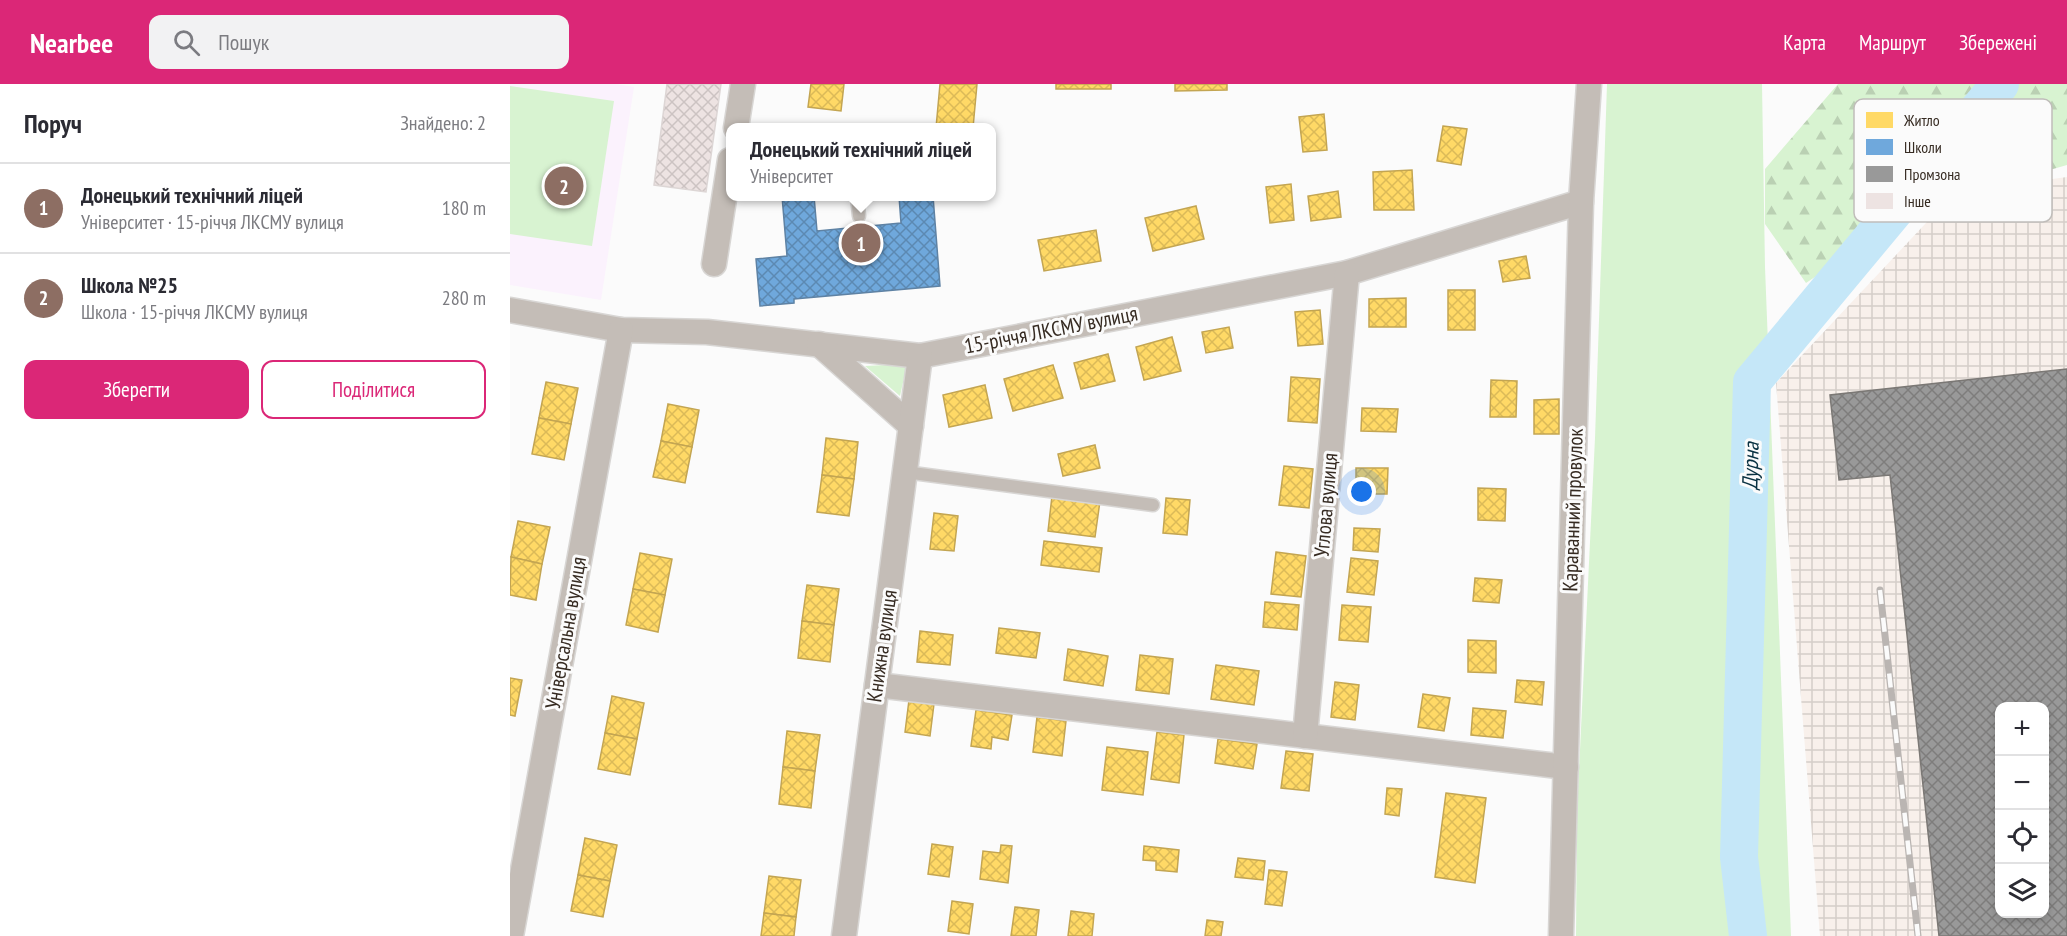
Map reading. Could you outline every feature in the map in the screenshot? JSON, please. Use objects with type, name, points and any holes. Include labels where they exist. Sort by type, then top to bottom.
[{"type":"street","points":[[737,123],[743,84]]},
{"type":"street","name":"Караванний провулок","points":[[1561,936],[1581,202],[1589,84]]},
{"type":"street","points":[[714,264],[726,190]]},
{"type":"street","name":"15-річчя ЛКСМУ вулиця","points":[[510,310],[621,330],[707,332],[920,356],[1347,273],[1581,202]]},
{"type":"street","name":"Углова вулиця","points":[[1305,736],[1347,273]]},
{"type":"street","name":"Універсальна вулиця","points":[[511,936],[621,330]]},
{"type":"street","points":[[819,344],[911,426]]},
{"type":"street","name":"Книжна вулиця","points":[[844,936],[920,356]]},
{"type":"street","points":[[877,685],[1566,767]]},
{"type":"lane","points":[[858,201],[859,216]]},
{"type":"lane","points":[[905,472],[1153,505]]},
{"type":"shaded area","points":[[510,84],[616,84],[634,87],[601,300],[510,285]]},
{"type":"shaded area","points":[[2067,177],[2067,936],[1820,936],[1776,383],[1927,222],[2052,222],[2052,179]]},
{"type":"green space","points":[[1607,84],[1762,84],[1765,267],[1791,936],[1576,936],[1577,812],[1595,438]]},
{"type":"green space","points":[[1838,84],[2067,84],[2067,165],[2052,169],[2052,99],[1854,99],[1854,222],[1897,222],[1806,283],[1765,224],[1765,169]]},
{"type":"green space","points":[[510,86],[614,101],[592,246],[510,234]]},
{"type":"green space","points":[[907,364],[900,396],[865,366]]},
{"type":"building: Житло","points":[[811,84],[844,84],[841,111],[808,107]]},
{"type":"building: Житло","points":[[940,84],[977,84],[973,123],[936,123]]},
{"type":"building: Житло","points":[[1056,84],[1111,84],[1111,89],[1056,89]]},
{"type":"building: Житло","points":[[1175,84],[1227,84],[1227,90],[1175,91]]},
{"type":"building: Житло","points":[[1324,114],[1327,150],[1303,152],[1299,117]]},
{"type":"building: Житло","points":[[1443,126],[1467,129],[1461,165],[1437,161]]},
{"type":"building: Житло","points":[[1412,170],[1414,210],[1374,210],[1373,172]]},
{"type":"building: Житло","points":[[1291,184],[1294,220],[1270,223],[1266,187]]},
{"type":"building: Житло","points":[[1338,191],[1341,217],[1311,221],[1308,196]]},
{"type":"building: Житло","points":[[1196,206],[1204,239],[1153,251],[1145,218]]},
{"type":"building: Житло","points":[[1096,230],[1101,261],[1044,271],[1038,240]]},
{"type":"building: Житло","points":[[1526,256],[1530,278],[1503,282],[1499,261]]},
{"type":"building: Житло","points":[[1448,290],[1475,290],[1475,330],[1448,330]]},
{"type":"building: Житло","points":[[1406,298],[1406,327],[1369,327],[1369,299]]},
{"type":"building: Житло","points":[[1320,310],[1323,344],[1298,346],[1295,312]]},
{"type":"building: Житло","points":[[1229,327],[1233,348],[1206,353],[1202,332]]},
{"type":"building: Житло","points":[[1172,337],[1181,371],[1144,380],[1136,347]]},
{"type":"building: Житло","points":[[1108,354],[1115,381],[1081,389],[1074,363]]},
{"type":"building: Житло","points":[[1053,365],[1063,398],[1013,411],[1004,379]]},
{"type":"building: Житло","points":[[1291,377],[1320,379],[1317,423],[1288,421]]},
{"type":"building: Житло","points":[[1491,380],[1517,381],[1516,417],[1490,417]]},
{"type":"building: Житло","points":[[546,382],[578,388],[571,424],[539,418]]},
{"type":"building: Житло","points":[[985,385],[992,418],[949,427],[943,395]]},
{"type":"building: Житло","points":[[1559,399],[1559,434],[1534,434],[1534,400]]},
{"type":"building: Житло","points":[[668,404],[699,410],[692,447],[661,441]]},
{"type":"building: Житло","points":[[1362,408],[1398,409],[1396,432],[1361,431]]},
{"type":"building: Житло","points":[[539,418],[571,424],[564,460],[532,454]]},
{"type":"building: Житло","points":[[826,438],[858,442],[854,479],[822,475]]},
{"type":"building: Житло","points":[[661,441],[692,447],[685,483],[653,477]]},
{"type":"building: Житло","points":[[1095,445],[1100,468],[1063,476],[1058,454]]},
{"type":"building: Житло","points":[[1284,466],[1313,469],[1309,508],[1279,505]]},
{"type":"building: Житло","points":[[1356,468],[1388,468],[1387,494],[1356,494]]},
{"type":"building: Житло","points":[[822,475],[854,479],[849,516],[817,512]]},
{"type":"building: Житло","points":[[1478,488],[1506,489],[1505,521],[1478,520]]},
{"type":"building: Житло","points":[[1052,496],[1100,501],[1095,537],[1048,531]]},
{"type":"building: Житло","points":[[1166,498],[1190,500],[1187,535],[1163,533]]},
{"type":"building: Житло","points":[[934,513],[958,516],[954,551],[930,549]]},
{"type":"building: Житло","points":[[518,521],[550,527],[542,564],[511,557]]},
{"type":"building: Житло","points":[[1354,528],[1380,529],[1378,552],[1353,550]]},
{"type":"building: Житло","points":[[1044,541],[1102,548],[1099,572],[1041,565]]},
{"type":"building: Житло","points":[[1276,552],[1306,556],[1301,597],[1271,594]]},
{"type":"building: Житло","points":[[640,553],[672,559],[665,595],[633,589]]},
{"type":"building: Житло","points":[[511,557],[542,564],[536,600],[510,595]]},
{"type":"building: Житло","points":[[1351,558],[1378,561],[1374,595],[1347,592]]},
{"type":"building: Житло","points":[[1475,578],[1502,580],[1499,603],[1473,601]]},
{"type":"building: Житло","points":[[807,585],[839,589],[834,625],[802,621]]},
{"type":"building: Житло","points":[[633,589],[665,595],[658,632],[626,625]]},
{"type":"building: Житло","points":[[1265,602],[1299,605],[1297,630],[1263,627]]},
{"type":"building: Житло","points":[[1342,605],[1371,607],[1368,642],[1339,640]]},
{"type":"building: Житло","points":[[802,621],[834,625],[830,662],[798,658]]},
{"type":"building: Житло","points":[[999,628],[1040,633],[1036,658],[996,653]]},
{"type":"building: Житло","points":[[920,631],[953,635],[950,665],[917,662]]},
{"type":"building: Житло","points":[[1468,640],[1496,641],[1496,673],[1468,672]]},
{"type":"building: Житло","points":[[1068,649],[1108,656],[1103,686],[1064,680]]},
{"type":"building: Житло","points":[[1140,655],[1173,659],[1169,694],[1136,690]]},
{"type":"building: Житло","points":[[1216,665],[1259,671],[1254,705],[1211,699]]},
{"type":"building: Житло","points":[[510,678],[522,680],[515,716],[510,715]]},
{"type":"building: Житло","points":[[1517,680],[1544,682],[1542,705],[1515,702]]},
{"type":"building: Житло","points":[[1335,682],[1359,685],[1355,720],[1331,717]]},
{"type":"building: Житло","points":[[1423,694],[1450,698],[1444,731],[1418,727]]},
{"type":"building: Житло","points":[[612,696],[644,703],[637,739],[605,733]]},
{"type":"building: Житло","points":[[909,700],[934,704],[930,736],[905,732]]},
{"type":"building: Житло","points":[[1473,708],[1506,711],[1503,738],[1471,735]]},
{"type":"building: Житло","points":[[976,710],[1012,715],[1008,740],[992,737],[991,749],[971,746]]},
{"type":"building: Житло","points":[[1037,717],[1066,721],[1062,756],[1033,752]]},
{"type":"building: Житло","points":[[787,731],[820,735],[815,771],[783,767]]},
{"type":"building: Житло","points":[[1157,732],[1184,735],[1179,783],[1151,779]]},
{"type":"building: Житло","points":[[605,733],[637,739],[630,775],[598,769]]},
{"type":"building: Житло","points":[[1218,739],[1257,744],[1253,769],[1215,763]]},
{"type":"building: Житло","points":[[1107,747],[1148,752],[1143,795],[1102,790]]},
{"type":"building: Житло","points":[[1286,751],[1313,754],[1309,791],[1281,788]]},
{"type":"building: Житло","points":[[783,767],[815,771],[811,808],[779,804]]},
{"type":"building: Житло","points":[[1387,788],[1402,789],[1399,816],[1385,814]]},
{"type":"building: Житло","points":[[1446,793],[1486,798],[1475,883],[1435,877]]},
{"type":"building: Житло","points":[[585,838],[617,845],[610,881],[578,875]]},
{"type":"building: Житло","points":[[932,844],[953,847],[949,877],[928,874]]},
{"type":"building: Житло","points":[[1001,845],[1012,846],[1008,883],[980,879],[983,851],[1000,853]]},
{"type":"building: Житло","points":[[1144,846],[1179,850],[1177,872],[1156,870],[1156,861],[1143,860]]},
{"type":"building: Житло","points":[[1238,858],[1265,861],[1263,880],[1235,877]]},
{"type":"building: Житло","points":[[1269,870],[1287,872],[1282,906],[1265,904]]},
{"type":"building: Житло","points":[[578,875],[610,881],[603,917],[571,911]]},
{"type":"building: Житло","points":[[769,876],[801,880],[796,917],[764,913]]},
{"type":"building: Житло","points":[[952,901],[973,904],[969,934],[948,931]]},
{"type":"building: Житло","points":[[1015,907],[1039,910],[1036,936],[1011,936]]},
{"type":"building: Житло","points":[[1071,911],[1094,914],[1092,936],[1068,936]]},
{"type":"building: Житло","points":[[764,913],[796,917],[794,936],[761,936]]},
{"type":"building: Житло","points":[[1207,920],[1223,922],[1221,936],[1205,936]]},
{"type":"building: Школи","points":[[782,201],[814,201],[817,231],[901,223],[899,201],[933,201],[940,286],[794,299],[794,303],[760,306],[756,259],[787,256]]},
{"type":"building: Промзона","points":[[2067,369],[2067,936],[1939,936],[1890,475],[1839,480],[1830,395]]},
{"type":"building: Інше","points":[[667,84],[721,84],[706,192],[654,185]]},
{"type":"waterway","name":"Дурна","points":[[1988,99],[2000,84]]},
{"type":"waterway","name":"Дурна","points":[[1748,936],[1739,857],[1752,382],[1885,222]]},
{"type":"railway","points":[[1880,590],[1918,936]]},
{"type":"place","name":"Школа №25","points":[[564,186]]},
{"type":"place","name":"Донецький технічний ліцей","points":[[861,243]]}]
